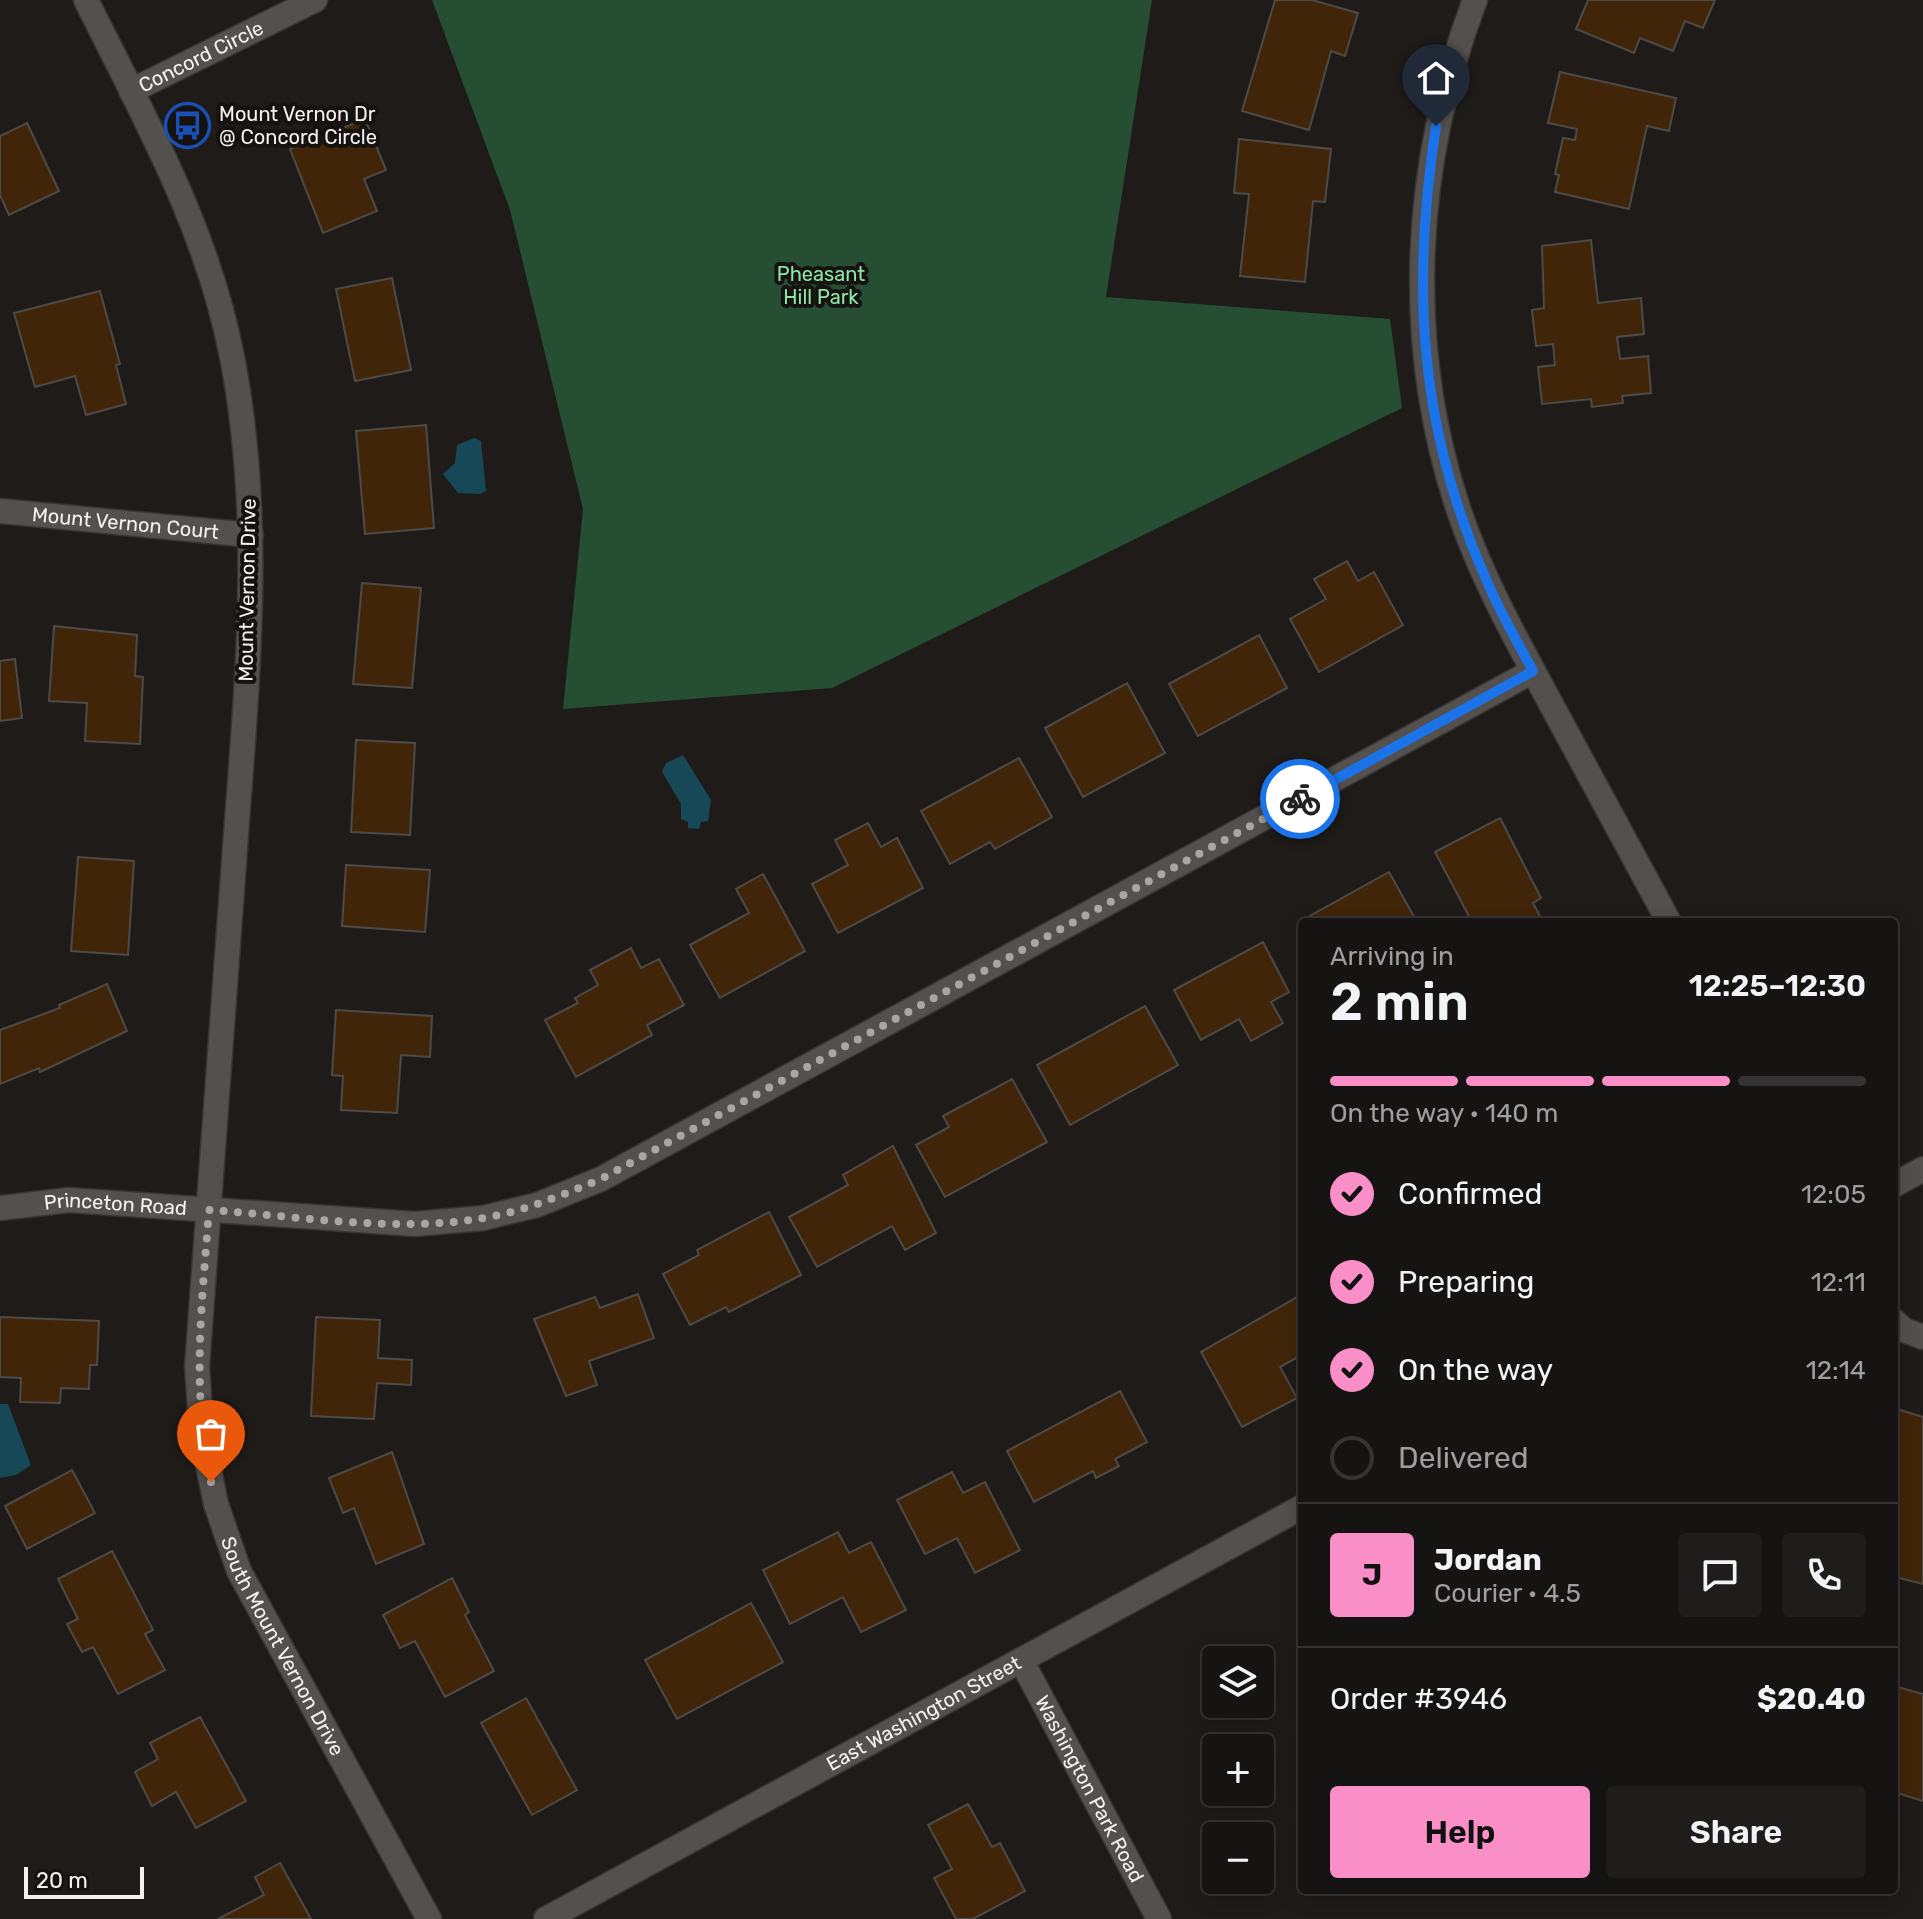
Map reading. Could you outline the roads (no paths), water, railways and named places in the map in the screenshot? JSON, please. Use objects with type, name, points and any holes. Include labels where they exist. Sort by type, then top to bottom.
[{"type":"street","name":"Mount Vernon Drive","points":[[86,0],[175,181],[208,266],[232,354],[246,444],[251,535],[247,673],[209,1210]]},
{"type":"street","name":"Concord Circle","points":[[131,91],[315,0]]},
{"type":"street","points":[[1475,0],[1456,51],[1436,126],[1424,203],[1420,280],[1425,357],[1437,434],[1458,508],[1486,581],[1667,918]]},
{"type":"street","name":"Mount Vernon Court","points":[[0,511],[251,535]]},
{"type":"street","name":"Princeton Road","points":[[0,1208],[69,1200],[415,1224],[483,1218],[550,1200],[601,1179],[1533,671]]},
{"type":"street","points":[[1898,1183],[1923,1169]]},
{"type":"street","name":"South Mount Vernon Drive","points":[[209,1210],[197,1367],[202,1436],[216,1504],[239,1571],[429,1919]]},
{"type":"street","points":[[1898,1325],[1923,1337]]},
{"type":"street","name":"East Washington Street","points":[[546,1919],[1298,1509]]},
{"type":"street","name":"Washington Park Road","points":[[1021,1660],[1159,1919]]},
{"type":"water","points":[[474,438],[481,441],[486,491],[480,494],[458,493],[443,474],[455,463],[457,445]]},
{"type":"water","points":[[683,755],[711,800],[708,821],[701,822],[699,829],[688,828],[688,822],[681,819],[681,804],[662,772],[666,763]]},
{"type":"water","points":[[0,1404],[8,1404],[31,1465],[16,1475],[0,1478]]},
{"type":"place","name":"Mount Vernon Dr @ Concord Circle","points":[[188,125]]},
{"type":"park label","name":"Pheasant Hill Park","points":[[821,286]]}]
